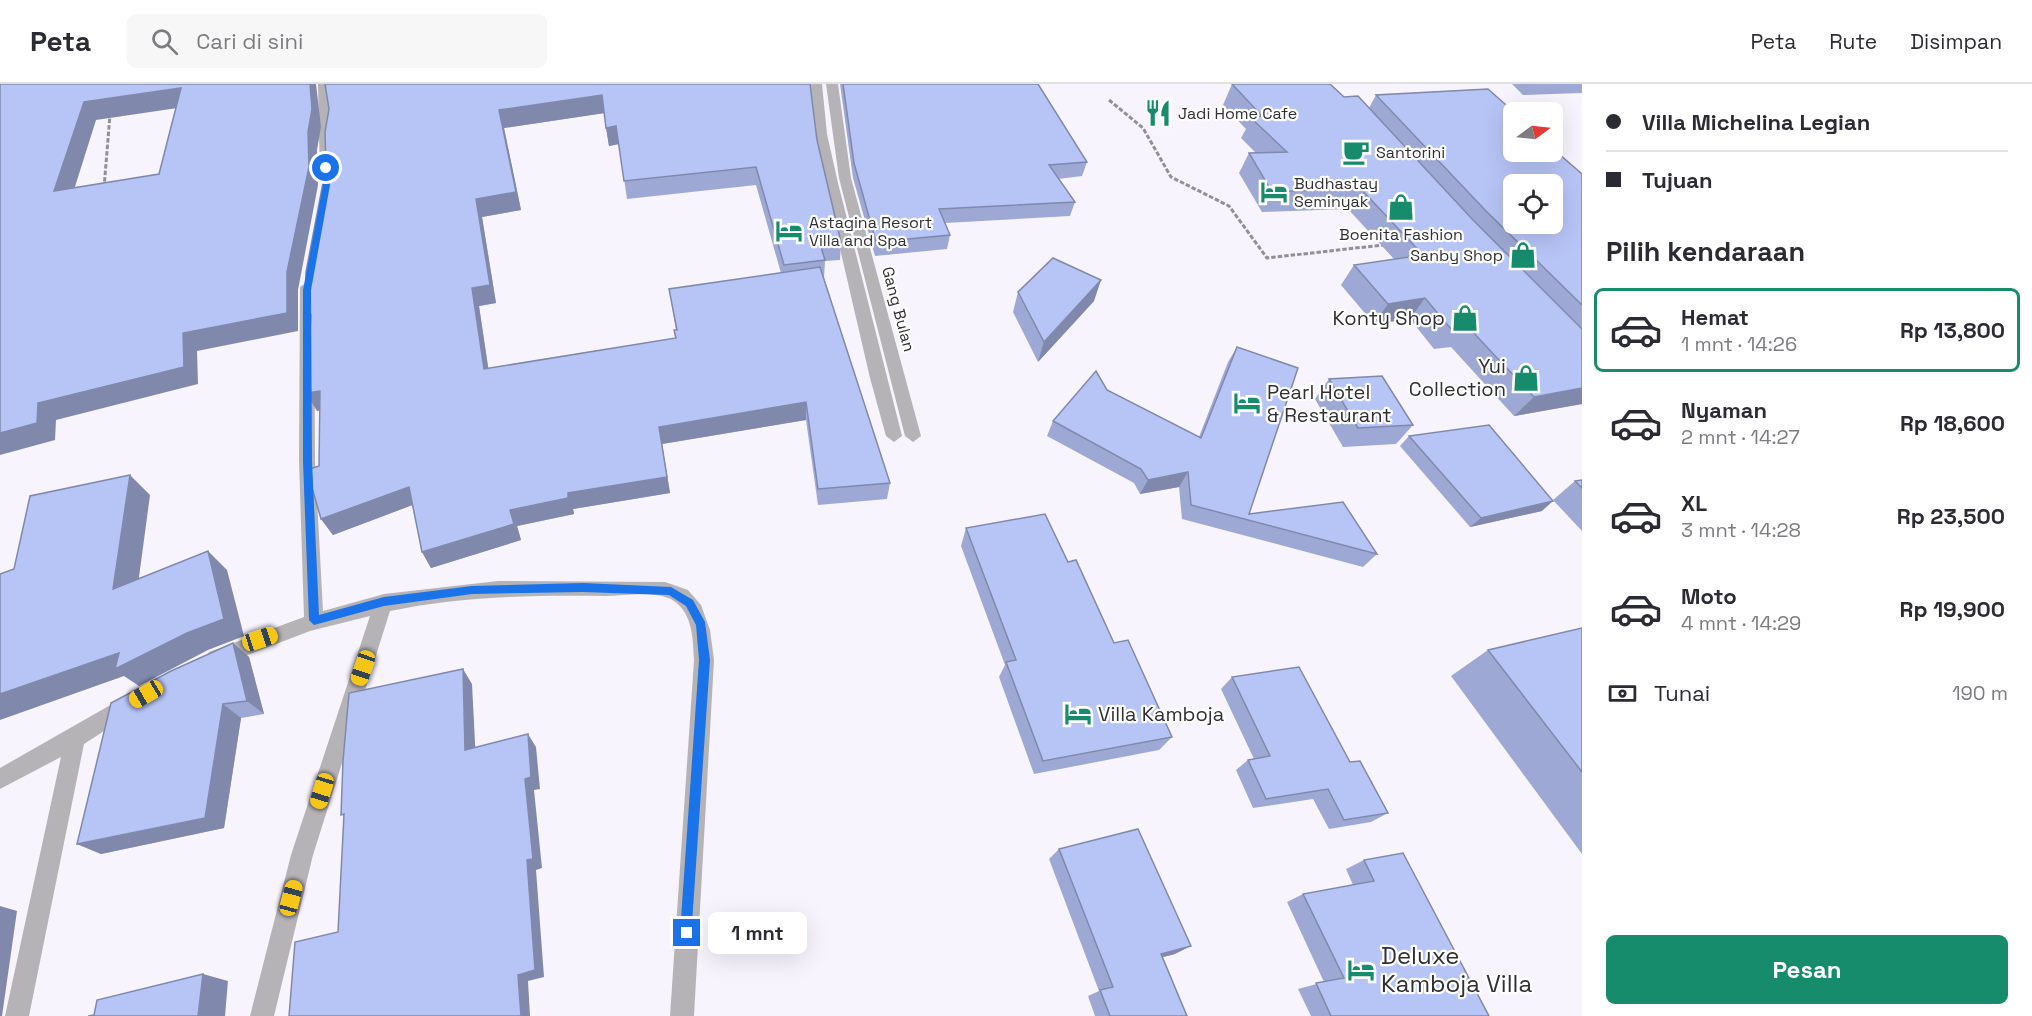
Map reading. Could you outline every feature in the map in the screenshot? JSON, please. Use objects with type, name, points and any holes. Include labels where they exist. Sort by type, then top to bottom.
[{"type":"street","points":[[324,84],[329,127],[324,197]]},
{"type":"street","points":[[816,84],[817,112],[823,132],[833,199],[855,278],[882,398],[894,436]]},
{"type":"street","name":"Gang Bulan","points":[[832,84],[845,178],[914,436]]},
{"type":"street","points":[[311,267],[307,290],[306,356],[314,620]]},
{"type":"street","points":[[197,667],[260,639],[314,620],[384,602],[472,590],[583,588],[671,591],[689,603],[701,625],[704,660],[682,1016]]},
{"type":"street","points":[[262,1016],[273,964],[302,855],[384,602]]},
{"type":"street","points":[[0,778],[75,738],[146,694]]},
{"type":"street","points":[[17,1016],[75,738]]},
{"type":"path","points":[[1109,100],[1143,128],[1171,177],[1229,206],[1267,258],[1383,245]]},
{"type":"path","points":[[104,189],[110,107]]},
{"type":"building","points":[[0,84],[310,84],[312,109],[308,132],[309,167],[287,272],[287,313],[183,333],[184,367],[38,403],[37,423],[0,433]],"holes":[[[181,88],[159,174],[54,191],[84,102]]]},
{"type":"building","points":[[325,84],[810,84],[817,140],[841,242],[820,244],[825,260],[784,265],[756,167],[624,181],[616,126],[606,128],[602,95],[499,110],[516,192],[476,199],[490,285],[472,288],[484,369],[676,338],[674,330],[677,330],[669,289],[820,267],[890,483],[818,489],[806,402],[659,427],[667,477],[568,493],[568,498],[510,510],[514,524],[422,552],[409,487],[321,519],[307,470],[319,466],[320,391],[306,393],[311,315],[309,315],[309,308],[306,309],[306,272],[326,167],[325,132],[329,109]]},
{"type":"building","points":[[843,84],[1038,84],[1087,162],[1049,165],[1075,202],[939,209],[950,235],[876,242],[854,163]]},
{"type":"building","points":[[1232,84],[1330,84],[1344,97],[1358,96],[1473,220],[1582,329],[1582,388],[1534,397],[1468,327],[1451,329],[1425,298],[1388,304],[1354,265],[1423,255],[1360,188],[1272,192],[1249,153],[1287,152],[1251,118],[1262,116]]},
{"type":"building","points":[[1488,89],[1503,102],[1503,162],[1563,162],[1563,158],[1582,174],[1582,305],[1509,234],[1563,234],[1563,174],[1503,174],[1503,228],[1376,95]]},
{"type":"building","points":[[1053,258],[1101,280],[1044,342],[1018,292]]},
{"type":"building","points":[[1237,347],[1298,368],[1249,514],[1343,502],[1377,554],[1191,505],[1188,472],[1148,480],[1141,469],[1053,421],[1096,371],[1107,390],[1201,438]]},
{"type":"building","points":[[1382,376],[1413,425],[1358,428],[1329,379]]},
{"type":"building","points":[[1489,425],[1553,501],[1481,518],[1409,436]]},
{"type":"building","points":[[130,475],[113,589],[208,551],[224,619],[187,633],[115,669],[119,653],[0,694],[0,574],[14,569],[30,496]]},
{"type":"building","points":[[1582,480],[1582,488],[1575,481]]},
{"type":"building","points":[[1045,514],[1068,562],[1076,560],[1114,643],[1128,640],[1172,737],[1043,761],[1006,662],[1016,660],[966,528]]},
{"type":"building","points":[[1582,628],[1582,772],[1488,650]]},
{"type":"building","points":[[233,643],[247,701],[223,704],[205,818],[77,844],[111,703],[171,671]]},
{"type":"building","points":[[1299,667],[1350,762],[1360,761],[1388,813],[1344,820],[1328,789],[1266,799],[1248,760],[1270,756],[1232,677]]},
{"type":"building","points":[[463,669],[465,750],[528,734],[531,777],[525,779],[533,859],[527,860],[535,970],[518,975],[521,1016],[289,1016],[295,942],[338,932],[344,814],[341,815],[343,761],[349,693]]},
{"type":"building","points":[[1138,829],[1191,946],[1161,954],[1187,1016],[1110,1016],[1100,990],[1113,987],[1059,849]]},
{"type":"building","points":[[1403,853],[1489,1016],[1331,1016],[1316,983],[1344,978],[1303,894],[1374,881],[1364,860]]},
{"type":"building","points":[[203,974],[198,1016],[88,1016],[94,1015],[97,1000]]},
{"type":"place","name":"Jadi Home Cafe","points":[[1158,113]]},
{"type":"place","name":"Santorini","points":[[1356,152]]},
{"type":"place","name":"Budhastay Seminyak","points":[[1274,192]]},
{"type":"place","name":"Boenita Fashion","points":[[1401,207]]},
{"type":"place","name":"Astagina Resort Villa and Spa","points":[[789,231]]},
{"type":"place","name":"Sanby Shop","points":[[1523,255]]},
{"type":"place","name":"Konty Shop","points":[[1465,318]]},
{"type":"place","name":"Yui Collection","points":[[1526,378]]},
{"type":"place","name":"Pearl Hotel & Restaurant","points":[[1247,403]]},
{"type":"place","name":"Villa Kamboja","points":[[1078,714]]},
{"type":"place","name":"Deluxe Kamboja Villa","points":[[1361,970]]},
{"type":"route","points":[[326,168],[326,185],[307,290],[308,461],[314,620],[384,602],[421,595],[472,590],[583,588],[671,591],[689,603],[701,625],[704,660],[700,760],[687,933]]}]
